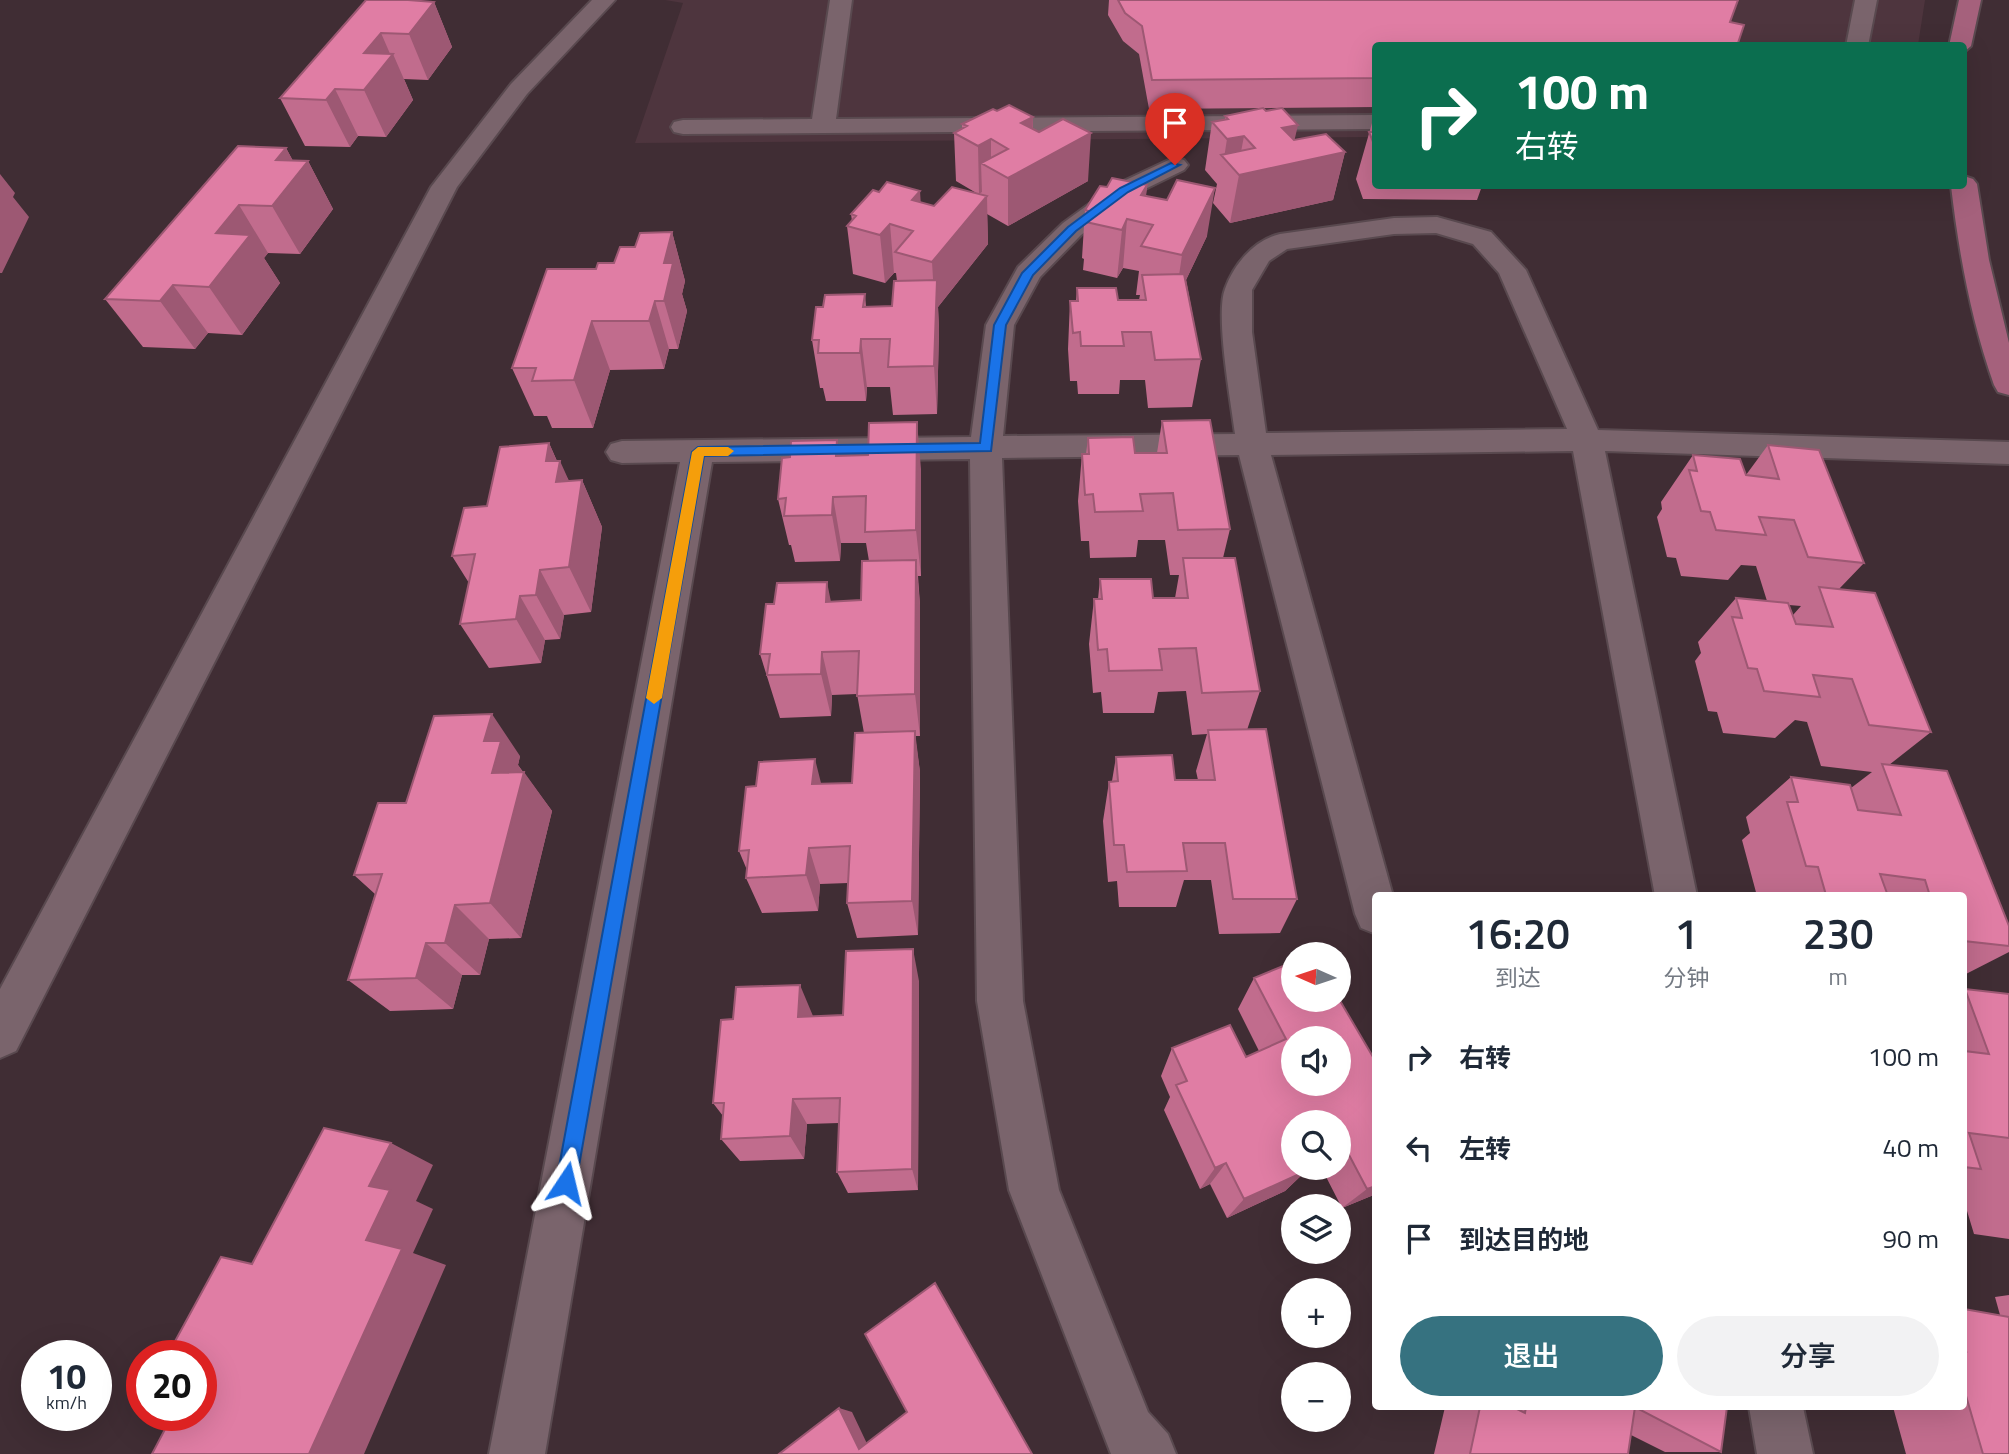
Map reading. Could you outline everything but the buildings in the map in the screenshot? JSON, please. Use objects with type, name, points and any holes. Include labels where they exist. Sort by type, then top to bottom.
[{"type":"main road","points":[[1961,42],[1970,0]]},
{"type":"main road","points":[[1965,189],[1974,265],[1998,357],[2009,384]]},
{"type":"street","points":[[0,1035],[444,187],[510,97],[604,0]]},
{"type":"street","points":[[823,126],[841,0]]},
{"type":"street","points":[[1858,42],[1866,0]]},
{"type":"street","points":[[683,127],[1372,122]]},
{"type":"street","points":[[1148,1454],[1128,1431],[1034,1190],[1000,1001],[986,448],[1000,325],[1028,273],[1072,229],[1124,190],[1175,165]]},
{"type":"street","points":[[1372,899],[1252,445],[1237,332],[1238,290],[1258,256],[1280,242],[1394,226],[1437,225],[1482,238],[1512,270],[1587,440],[1675,892]]},
{"type":"street","points":[[622,452],[1587,440],[2009,453]]},
{"type":"street","points":[[517,1454],[698,452]]},
{"type":"street","points":[[1777,1410],[1785,1454]]},
{"type":"shaded area","points":[[665,0],[1925,0],[1918,42],[1372,42],[1372,137],[635,143],[683,3]]},
{"type":"slow traffic","points":[[654,698],[698,452],[728,451]]},
{"type":"route","points":[[566,1183],[698,452],[986,448],[1000,325],[1028,273],[1072,229],[1124,190],[1175,165]]}]
